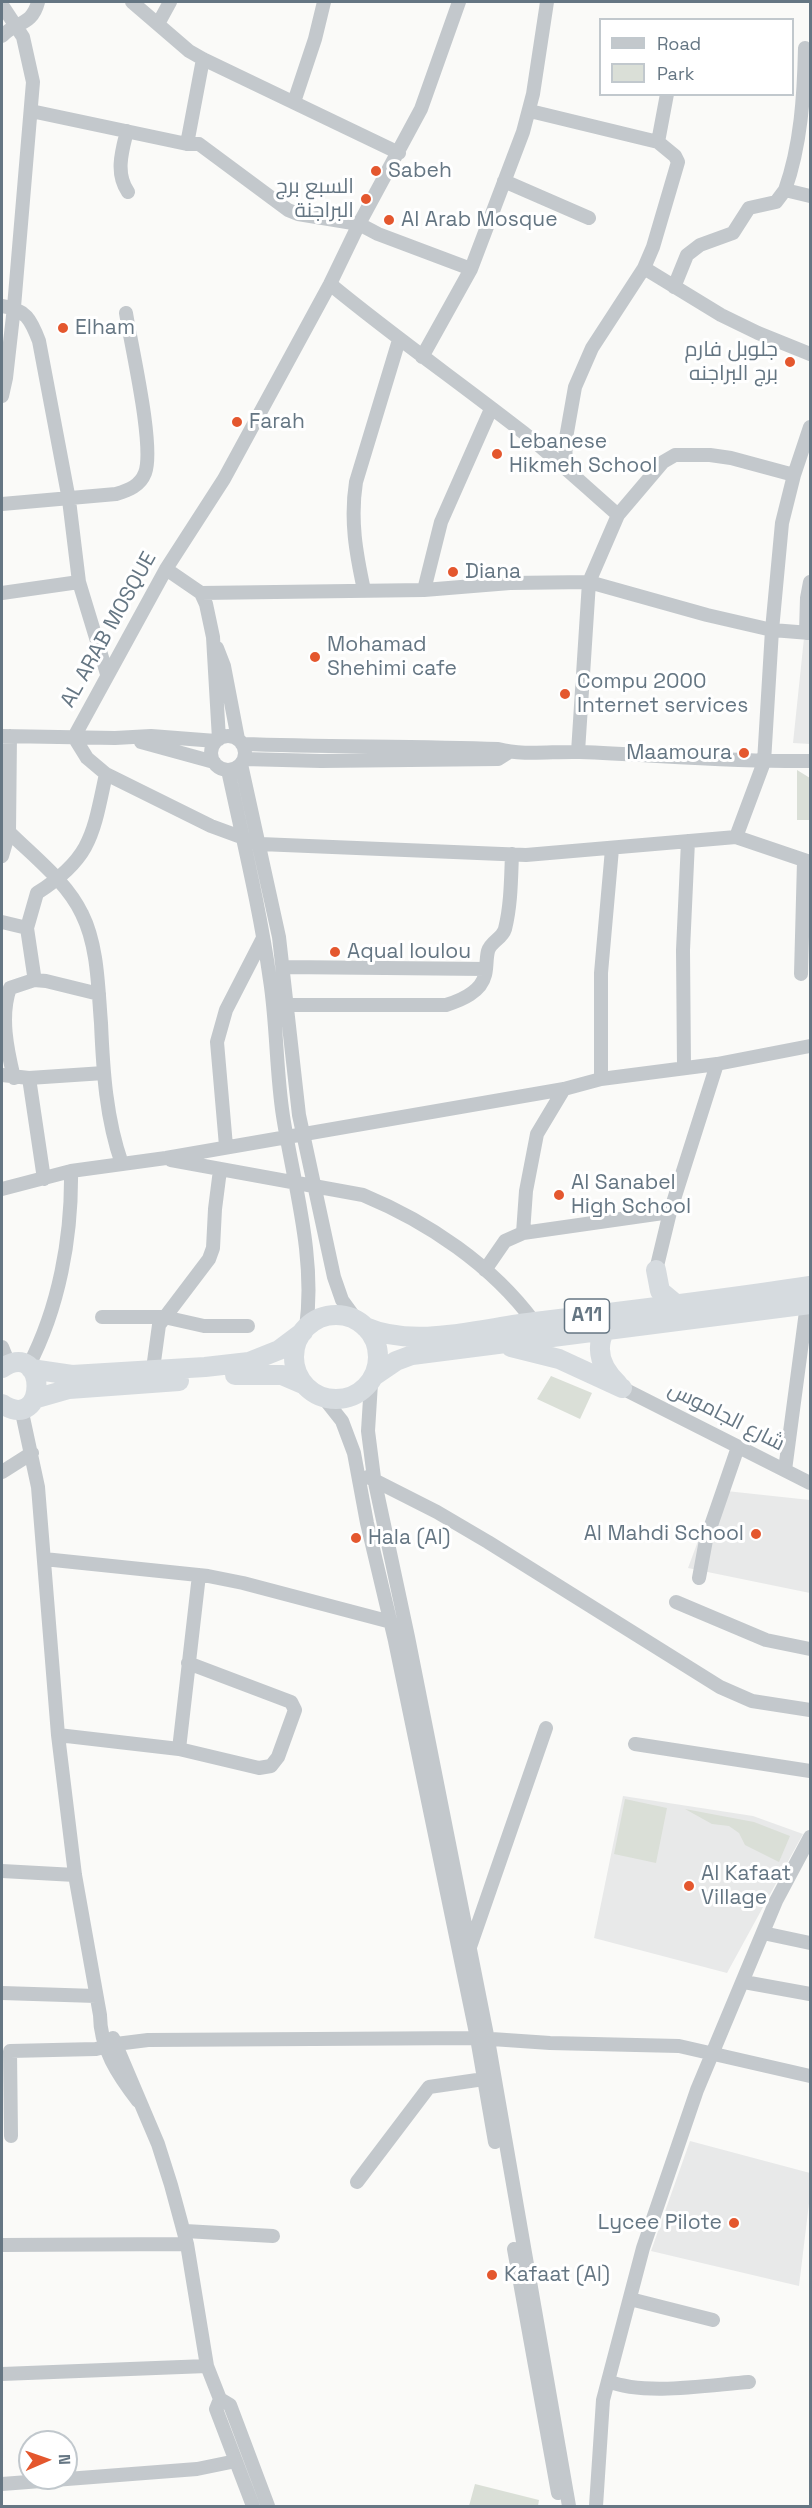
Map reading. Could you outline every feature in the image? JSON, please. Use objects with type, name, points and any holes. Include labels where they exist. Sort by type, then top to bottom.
[{"type":"highway","points":[[656,1270],[660,1291],[678,1306]]},
{"type":"highway","points":[[638,1311],[656,1270]]},
{"type":"highway","name":"A11","points":[[14,1363],[72,1375],[205,1367],[257,1360],[279,1350],[318,1320],[331,1316],[345,1316],[389,1335],[413,1337],[678,1306],[809,1298]]},
{"type":"highway","name":"A11","points":[[323,1397],[333,1400],[348,1398],[361,1392],[372,1379],[396,1360],[412,1355],[605,1330],[809,1298]]},
{"type":"highway","points":[[362,1324],[373,1337],[378,1350],[378,1364],[372,1379]]},
{"type":"highway","points":[[303,1384],[296,1369],[294,1354],[304,1330]]},
{"type":"highway","points":[[605,1330],[600,1343],[601,1359],[610,1376],[622,1388]]},
{"type":"highway","points":[[487,1344],[550,1356],[622,1388]]},
{"type":"highway","points":[[13,1405],[37,1393],[38,1382],[14,1363]]},
{"type":"highway","points":[[13,1405],[69,1389],[256,1373],[288,1376],[323,1397]]},
{"type":"street","points":[[2,36],[7,30],[16,27],[33,15],[38,2]]},
{"type":"street","points":[[132,2],[189,51],[203,59],[399,153]]},
{"type":"street","points":[[158,24],[170,2]]},
{"type":"street","points":[[294,102],[315,39],[324,2]]},
{"type":"street","name":"AL ARAB MOSQUE","points":[[74,737],[166,569],[224,479],[399,153],[421,109],[459,2]]},
{"type":"street","points":[[422,357],[471,269],[530,111],[547,2]]},
{"type":"street","points":[[2,5],[23,37],[31,67],[31,111],[8,307],[6,378],[2,396]]},
{"type":"street","points":[[674,287],[687,255],[692,249],[733,233],[749,208],[776,202],[785,190],[795,154],[804,82],[803,49]]},
{"type":"street","points":[[187,144],[203,59]]},
{"type":"street","points":[[658,142],[667,96]]},
{"type":"street","points":[[31,111],[187,144],[199,144],[213,152],[288,210],[298,214],[359,224],[378,234],[471,269]]},
{"type":"street","points":[[530,111],[658,142],[677,159],[678,168],[653,248],[644,268],[592,348],[575,387],[566,438],[565,467]]},
{"type":"street","points":[[127,131],[121,167],[123,184],[128,192]]},
{"type":"street","points":[[504,181],[589,218]]},
{"type":"street","points":[[785,190],[810,196]]},
{"type":"street","points":[[644,268],[737,323],[810,354]]},
{"type":"street","points":[[330,284],[565,467],[618,515]]},
{"type":"street","points":[[8,307],[28,318],[39,341],[69,500],[79,582],[107,674]]},
{"type":"street","points":[[2,504],[69,500],[116,494],[132,489],[146,472],[147,439],[126,313]]},
{"type":"street","points":[[364,590],[355,546],[353,503],[356,482],[399,340]]},
{"type":"street","points":[[424,590],[441,522],[491,409]]},
{"type":"street","points":[[736,837],[764,762],[772,630],[782,523],[794,475],[810,427]]},
{"type":"street","points":[[578,752],[589,582],[618,515],[663,462],[675,455],[710,455],[731,458],[794,475]]},
{"type":"street","points":[[166,569],[201,593],[209,612],[213,638],[218,740],[211,753],[214,762],[220,768],[238,764],[321,761],[498,759],[509,752]]},
{"type":"street","points":[[2,593],[79,582]]},
{"type":"street","points":[[201,593],[424,590],[510,583],[589,582],[707,615],[772,630],[808,633],[807,598],[810,582]]},
{"type":"street","points":[[213,638],[224,666],[240,742],[238,764],[244,840],[272,997],[280,1095],[309,1268],[309,1296],[304,1330]]},
{"type":"street","points":[[2,856],[9,832],[4,733],[30,737],[151,736],[218,740],[228,736],[240,742],[487,748],[509,752],[578,752],[764,762],[810,761]]},
{"type":"street","points":[[74,737],[87,758],[106,774],[244,840],[260,844],[512,854],[612,849],[736,837],[807,862],[801,974]]},
{"type":"street","points":[[115,738],[150,744],[214,762]]},
{"type":"street","points":[[238,764],[260,844],[284,967],[296,1091],[303,1135],[336,1284],[348,1310],[362,1324]]},
{"type":"street","points":[[34,980],[27,928],[37,893],[69,870],[86,847],[106,774]]},
{"type":"street","points":[[9,832],[57,880],[81,912],[86,923],[99,994],[104,1073],[115,1143],[122,1164]]},
{"type":"street","points":[[684,1067],[682,950],[688,841]]},
{"type":"street","points":[[601,1079],[601,973],[612,849]]},
{"type":"street","points":[[288,1005],[446,1005],[459,1001],[474,992],[484,979],[491,946],[500,939],[505,930],[511,888],[512,854]]},
{"type":"street","points":[[2,922],[27,928]]},
{"type":"street","points":[[226,1146],[217,1042],[226,1010],[263,938]]},
{"type":"street","points":[[284,967],[486,969]]},
{"type":"street","points":[[99,994],[34,980],[12,987],[3,1007],[8,1077],[28,1078],[104,1073]]},
{"type":"street","points":[[2,1189],[71,1171],[303,1135],[564,1089],[601,1079],[717,1064],[810,1046]]},
{"type":"street","points":[[656,1270],[670,1212],[717,1064]]},
{"type":"street","points":[[28,1078],[44,1179]]},
{"type":"street","points":[[523,1233],[526,1191],[537,1134],[564,1089]]},
{"type":"street","points":[[166,1158],[363,1196],[382,1204],[443,1239],[485,1270],[514,1298],[534,1322]]},
{"type":"street","points":[[153,1369],[159,1325],[209,1259],[213,1248],[214,1209],[220,1170]]},
{"type":"street","points":[[14,1363],[51,1306],[67,1248],[72,1210],[71,1171]]},
{"type":"street","points":[[485,1270],[505,1241],[523,1233],[670,1212]]},
{"type":"street","points":[[785,1470],[809,1298]]},
{"type":"street","points":[[102,1317],[164,1317],[204,1326],[248,1326]]},
{"type":"street","points":[[372,1379],[368,1431],[374,1478],[408,1637],[469,1950],[482,2039],[484,2079],[560,2506]]},
{"type":"street","name":"شارع الجاموس","points":[[622,1388],[810,1483]]},
{"type":"street","points":[[323,1397],[338,1413],[347,1429],[358,1474],[482,2039],[569,2506]]},
{"type":"street","points":[[13,1405],[32,1453],[38,1487],[58,1735],[75,1875],[100,2015],[111,2046],[158,2144],[186,2238],[207,2366],[220,2399],[230,2405],[268,2506]]},
{"type":"street","points":[[699,1578],[706,1540],[738,1447]]},
{"type":"street","points":[[2,1472],[32,1453]]},
{"type":"street","points":[[358,1474],[374,1478],[488,1542],[720,1687],[752,1701],[810,1710]]},
{"type":"street","points":[[44,1559],[199,1575],[243,1583],[391,1623]]},
{"type":"street","points":[[179,1749],[199,1575]]},
{"type":"street","points":[[676,1602],[766,1640],[810,1649]]},
{"type":"street","points":[[58,1735],[179,1749],[260,1768],[271,1766],[278,1757],[295,1710],[291,1702],[188,1663]]},
{"type":"street","points":[[469,1950],[546,1728]]},
{"type":"street","points":[[635,1744],[810,1771]]},
{"type":"street","points":[[596,2506],[603,2400],[647,2237],[697,2090],[776,1901],[810,1837]]},
{"type":"street","points":[[2,1871],[75,1875]]},
{"type":"street","points":[[763,1933],[810,1943]]},
{"type":"street","points":[[744,1982],[810,1994]]},
{"type":"street","points":[[2,1993],[96,1996]]},
{"type":"street","points":[[11,2136],[10,2051],[111,2046],[148,2040],[482,2039],[679,2046],[810,2076]]},
{"type":"street","points":[[357,2182],[429,2088],[484,2079]]},
{"type":"street","points":[[2,2245],[273,2236]]},
{"type":"street","points":[[630,2299],[712,2320]]},
{"type":"street","points":[[2,2374],[207,2366]]},
{"type":"street","points":[[608,2381],[620,2386],[640,2388],[748,2382]]},
{"type":"street","points":[[220,2399],[216,2409],[253,2506]]},
{"type":"street","points":[[2,2484],[196,2469],[236,2461]]},
{"type":"shaded area","points":[[804,638],[810,638],[810,744],[793,743]]},
{"type":"shaded area","name":"Al Mahdi School","points":[[717,1490],[810,1500],[810,1593],[688,1568]]},
{"type":"shaded area","name":"Al Kafaat Village","points":[[623,1796],[753,1816],[803,1834],[727,1973],[594,1938]]},
{"type":"shaded area","name":"Lycee Pilote","points":[[690,2141],[810,2173],[810,2195],[799,2286],[651,2251]]},
{"type":"green space","points":[[797,770],[810,778],[810,820],[797,820]]},
{"type":"green space","points":[[551,1376],[592,1393],[580,1419],[537,1399]]},
{"type":"green space","points":[[625,1799],[667,1808],[656,1863],[614,1854]]},
{"type":"green space","points":[[685,1809],[754,1822],[790,1836],[779,1862],[745,1845],[739,1833],[729,1826],[712,1824]]},
{"type":"green space","points":[[475,2484],[539,2500],[538,2506],[469,2506]]},
{"type":"place","name":"Sabeh","points":[[376,171]]},
{"type":"place","name":"السبع برج البراجنة","points":[[366,199]]},
{"type":"place","name":"Al Arab Mosque","points":[[389,220]]},
{"type":"place","name":"Elham","points":[[63,328]]},
{"type":"place","name":"جلوبل فارم برج البراجنه","points":[[790,362]]},
{"type":"place","name":"Farah","points":[[237,422]]},
{"type":"place","name":"Lebanese Hikmeh School","points":[[497,454]]},
{"type":"place","name":"Diana","points":[[453,572]]},
{"type":"place","name":"Mohamad Shehimi cafe","points":[[315,657]]},
{"type":"place","name":"Compu 2000 Internet services","points":[[565,694]]},
{"type":"place","name":"Maamoura","points":[[744,753]]},
{"type":"place","name":"Aqual loulou","points":[[335,952]]},
{"type":"place","name":"Al Sanabel High School","points":[[559,1195]]},
{"type":"place","name":"Al Mahdi School","points":[[756,1534]]},
{"type":"place","name":"Hala (Al)","points":[[356,1538]]},
{"type":"place","name":"Al Kafaat Village","points":[[689,1886]]},
{"type":"place","name":"Lycee Pilote","points":[[734,2223]]},
{"type":"place","name":"Kafaat (Al)","points":[[492,2275]]}]
